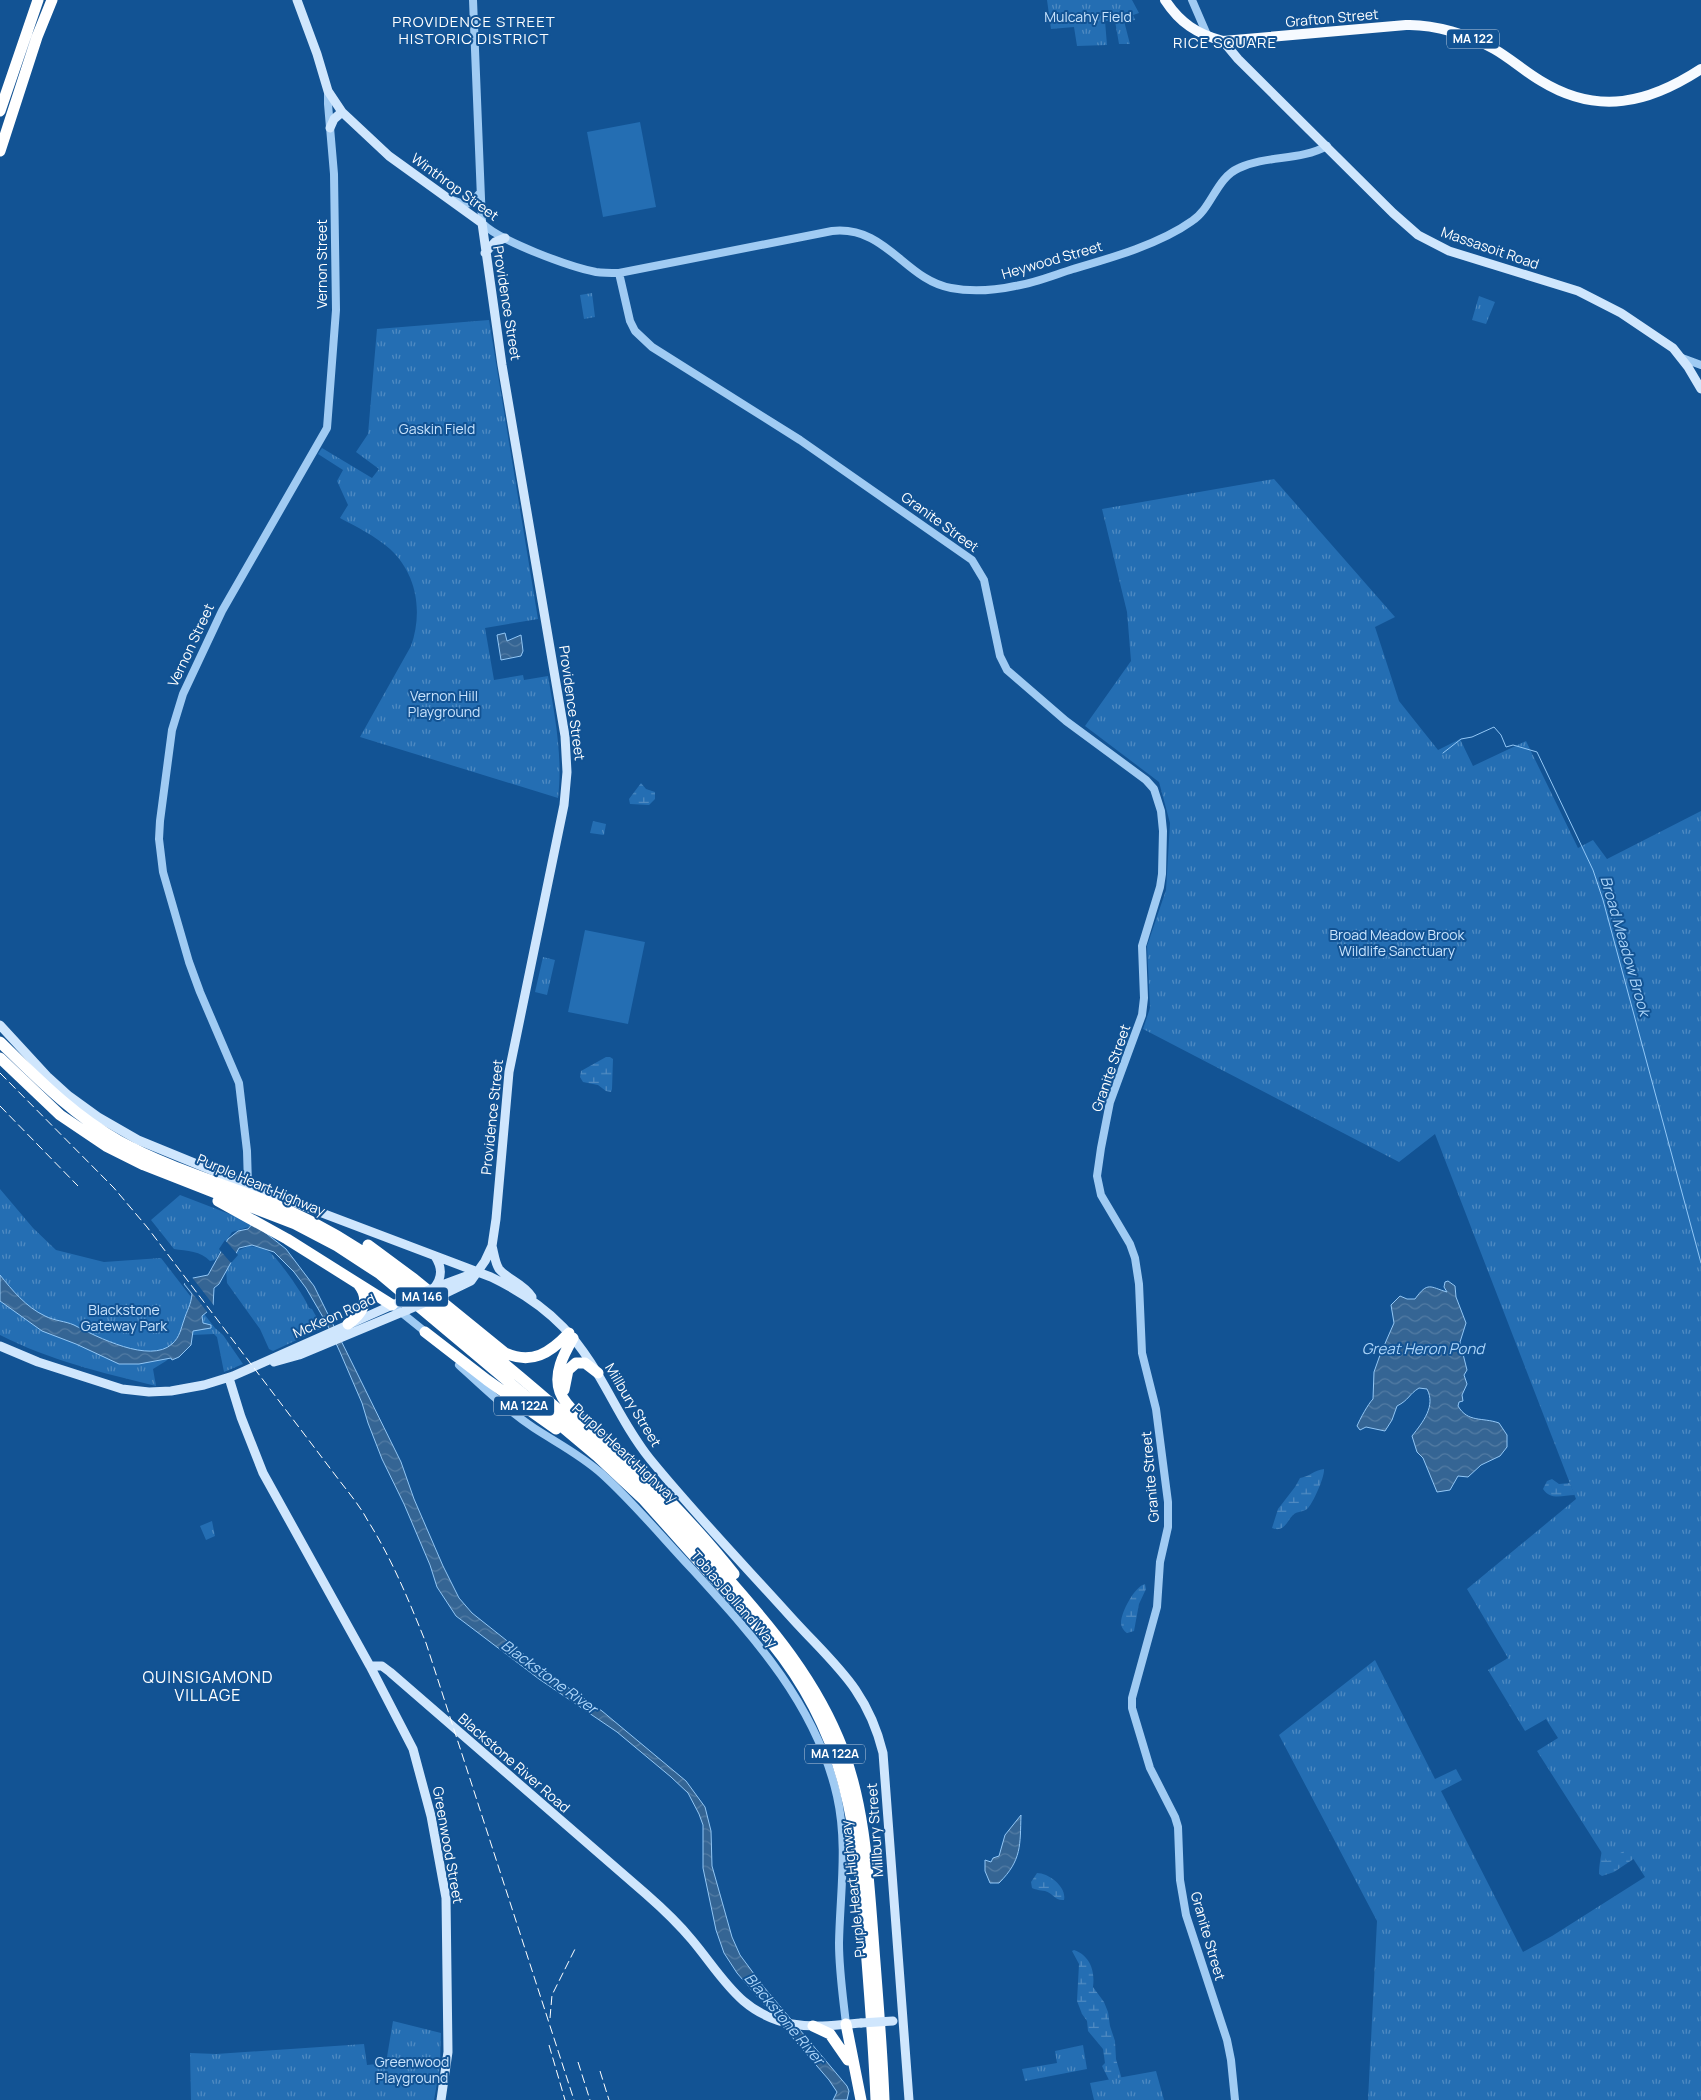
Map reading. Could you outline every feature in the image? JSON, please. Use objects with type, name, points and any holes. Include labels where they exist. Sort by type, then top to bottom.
[{"type":"highway","points":[[1,150],[31,36],[38,0]]},
{"type":"highway","points":[[31,36],[53,0]]},
{"type":"highway","name":"Grafton Street","points":[[1166,0],[1186,25],[1208,37],[1223,41],[1381,27],[1423,26],[1457,34],[1488,45],[1540,81],[1579,97],[1606,102],[1631,100],[1655,94],[1701,69]]},
{"type":"highway","points":[[0,110],[27,49]]},
{"type":"highway","name":"Purple Heart Highway","points":[[0,1042],[52,1093],[95,1126],[148,1155],[243,1188],[306,1219],[354,1246],[389,1270],[588,1437],[635,1480],[690,1536],[781,1641],[812,1686],[830,1720],[844,1751],[860,1812],[869,1881],[884,2100]]},
{"type":"highway","name":"Purple Heart Highway","points":[[0,1058],[42,1100],[82,1132],[156,1170],[295,1224],[352,1255],[403,1292],[542,1408],[623,1480],[736,1602],[791,1667],[820,1716],[831,1742],[849,1804],[857,1852],[865,1931],[876,2100]]},
{"type":"highway","points":[[156,1170],[258,1222],[395,1304]]},
{"type":"highway","points":[[243,1188],[304,1212],[356,1238],[414,1279],[498,1349],[512,1356],[529,1358],[546,1353],[571,1336]]},
{"type":"highway","points":[[350,1329],[363,1308],[364,1297],[357,1283]]},
{"type":"highway","name":"MA 122A","points":[[426,1332],[623,1480]]},
{"type":"highway","name":"MA 122A","points":[[571,1336],[558,1374],[559,1389],[565,1402],[631,1462],[688,1520],[742,1585],[781,1641]]},
{"type":"highway","points":[[565,1402],[565,1380],[573,1364],[585,1363],[598,1373]]},
{"type":"highway","points":[[846,2024],[861,2100]]},
{"type":"highway","points":[[813,2026],[825,2030],[835,2039],[854,2068]]},
{"type":"main road","points":[[298,0],[318,54],[328,91]]},
{"type":"main road","name":"Massasoit Road","points":[[1223,41],[1238,59],[1393,213],[1423,238],[1458,255],[1588,295],[1668,343],[1699,380]]},
{"type":"main road","name":"Winthrop Street","points":[[328,91],[342,112],[390,156],[437,193],[451,199],[482,223]]},
{"type":"main road","points":[[330,128],[334,119],[342,112]]},
{"type":"main road","name":"Providence Street","points":[[477,1272],[487,1258],[492,1246],[497,1213],[509,1072],[560,829],[567,772],[565,736],[485,253],[482,223]]},
{"type":"main road","points":[[485,253],[495,242],[504,238]]},
{"type":"main road","name":"Millbury Street","points":[[0,1025],[58,1087],[98,1117],[138,1140],[243,1188],[434,1256],[508,1285],[537,1303],[571,1336],[598,1373],[628,1426],[649,1458],[716,1535],[848,1677],[874,1721],[884,1753],[909,2100]]},
{"type":"main road","points":[[492,1246],[499,1269],[521,1284],[537,1303]]},
{"type":"main road","points":[[434,1256],[441,1271],[434,1288]]},
{"type":"main road","name":"McKeon Road","points":[[350,1329],[395,1304],[477,1272]]},
{"type":"main road","name":"McKeon Road","points":[[0,1346],[78,1375],[131,1390],[171,1391],[229,1378],[269,1362],[293,1357],[321,1341],[404,1311],[466,1284],[477,1272]]},
{"type":"main road","points":[[229,1378],[241,1417],[263,1473],[370,1666]]},
{"type":"main road","name":"Blackstone River Road","points":[[370,1666],[382,1666],[390,1672],[646,1894],[681,1928],[728,1988],[749,2006],[783,2022],[813,2026],[903,2020]]},
{"type":"main road","name":"Greenwood Street","points":[[370,1666],[415,1754],[431,1816],[444,1884],[447,1924],[448,2045],[446,2076],[441,2100]]},
{"type":"street","name":"Providence Street","points":[[474,0],[482,223]]},
{"type":"street","points":[[1192,0],[1208,37]]},
{"type":"street","name":"Vernon Street","points":[[243,1188],[247,1150],[239,1083],[200,992],[186,952],[163,872],[159,839],[160,821],[172,730],[182,694],[222,611],[327,428],[336,310],[335,195],[328,91]]},
{"type":"street","name":"Heywood Street","points":[[619,273],[825,232],[846,230],[858,232],[872,238],[917,271],[944,286],[971,289],[1015,286],[1121,254],[1180,228],[1194,220],[1202,212],[1214,192],[1237,168],[1253,163],[1306,154],[1327,146]]},
{"type":"street","points":[[451,199],[468,204],[480,193]]},
{"type":"street","name":"Winthrop Street","points":[[482,223],[487,229],[504,238],[578,267],[595,272],[619,273]]},
{"type":"street","name":"Granite Street","points":[[619,273],[630,321],[635,331],[652,347],[805,443],[959,549],[972,560],[984,580],[1000,656],[1007,670],[1066,721],[1146,780],[1154,789],[1158,799],[1163,831],[1162,874],[1160,888],[1142,946],[1143,1005],[1135,1035],[1108,1110],[1097,1176],[1101,1195],[1130,1244],[1136,1264],[1142,1353],[1156,1409],[1168,1502],[1168,1527],[1160,1562],[1157,1608],[1132,1704],[1134,1717],[1150,1768],[1175,1817],[1178,1827],[1180,1880],[1186,1915],[1227,2040],[1232,2065],[1235,2100]]},
{"type":"street","points":[[1682,358],[1701,365]]},
{"type":"street","name":"Tobias Bolland Way","points":[[395,1304],[509,1408],[602,1474],[656,1529],[767,1655],[805,1711],[817,1736],[832,1779],[843,1833],[843,1881],[839,1956],[846,2024]]},
{"type":"green space","name":"Mulcahy Field","points":[[1047,0],[1132,0],[1139,13],[1133,15],[1135,20],[1124,21],[1130,44],[1119,44],[1115,21],[1105,21],[1107,45],[1077,46],[1074,27],[1051,29]]},
{"type":"green space","points":[[640,122],[656,207],[603,217],[587,132]]},
{"type":"green space","points":[[592,293],[595,317],[584,319],[580,295]]},
{"type":"green space","points":[[1479,296],[1495,302],[1486,324],[1472,320]]},
{"type":"green space","points":[[489,320],[538,619],[485,628],[494,680],[523,675],[524,680],[548,676],[559,752],[558,798],[360,737],[411,646],[417,620],[417,607],[412,582],[399,559],[384,544],[340,518],[348,505],[337,481],[343,470],[318,454],[322,448],[372,478],[379,469],[356,452],[368,434],[377,329]]},
{"type":"green space","name":"Broad Meadow Brook Wildlife Sanctuary","points":[[1274,479],[1395,617],[1375,627],[1399,701],[1438,750],[1460,739],[1473,766],[1526,741],[1578,848],[1593,840],[1607,859],[1701,811],[1701,2100],[1368,2100],[1377,1921],[1279,1735],[1375,1660],[1435,1779],[1456,1769],[1462,1780],[1441,1791],[1523,1952],[1552,1936],[1645,1877],[1627,1849],[1607,1861],[1537,1751],[1558,1738],[1546,1719],[1525,1731],[1488,1670],[1508,1658],[1467,1589],[1576,1499],[1435,1134],[1399,1162],[1143,1029],[1150,1008],[1147,946],[1166,890],[1170,823],[1159,782],[1085,726],[1131,661],[1127,612],[1102,509]]},
{"type":"green space","points":[[641,783],[646,789],[655,792],[655,799],[649,805],[630,804],[629,799]]},
{"type":"green space","points":[[593,821],[606,824],[604,835],[590,833]]},
{"type":"green space","points":[[585,930],[645,942],[628,1024],[568,1012]]},
{"type":"green space","points":[[543,957],[555,960],[547,995],[535,992]]},
{"type":"green space","points":[[606,1057],[613,1059],[611,1092],[598,1085],[583,1082],[580,1077],[581,1071]]},
{"type":"green space","name":"Blackstone Gateway Park","points":[[0,1189],[33,1228],[56,1250],[104,1262],[161,1258],[215,1328],[223,1335],[243,1364],[224,1372],[217,1337],[214,1334],[192,1335],[166,1361],[153,1369],[156,1386],[57,1359],[0,1335]]},
{"type":"green space","points":[[180,1195],[253,1223],[249,1227],[232,1232],[215,1260],[210,1261],[198,1253],[174,1249],[151,1220]]},
{"type":"green space","points":[[249,1246],[264,1249],[272,1254],[290,1277],[309,1308],[327,1326],[273,1351],[269,1349],[260,1329],[227,1283],[226,1269],[237,1251]]},
{"type":"green space","points":[[1324,1469],[1323,1478],[1318,1490],[1307,1509],[1291,1517],[1282,1528],[1272,1528],[1278,1509],[1300,1478]]},
{"type":"green space","points":[[1552,1479],[1559,1484],[1570,1483],[1575,1495],[1553,1496],[1546,1493],[1543,1489],[1547,1481]]},
{"type":"green space","points":[[212,1521],[215,1536],[206,1540],[200,1526]]},
{"type":"green space","points":[[1145,1584],[1146,1589],[1139,1604],[1134,1631],[1127,1633],[1121,1624],[1123,1613],[1133,1594]]},
{"type":"green space","points":[[1603,1842],[1627,1844],[1635,1858],[1614,1872],[1602,1876],[1599,1874],[1599,1866]]},
{"type":"green space","points":[[1037,1873],[1047,1875],[1060,1886],[1063,1890],[1064,1900],[1058,1899],[1048,1892],[1032,1888],[1031,1882]]},
{"type":"green space","points":[[1074,1950],[1084,1956],[1091,1965],[1093,1987],[1104,2002],[1108,2012],[1115,2041],[1116,2059],[1123,2083],[1109,2080],[1102,2066],[1105,2063],[1103,2049],[1088,2031],[1087,2021],[1077,2001],[1079,1964],[1072,1951]]},
{"type":"green space","name":"Greenwood Playground","points":[[393,2021],[441,2033],[440,2066],[434,2100],[191,2100],[190,2053],[216,2054],[364,2044],[367,2065],[386,2063]]},
{"type":"green space","points":[[1083,2045],[1087,2069],[1025,2081],[1022,2069],[1057,2063],[1055,2051]]},
{"type":"green space","points":[[1156,2071],[1164,2100],[1094,2100],[1090,2083]]},
{"type":"water","points":[[505,633],[507,641],[521,635],[523,651],[521,656],[501,660],[497,635]]},
{"type":"water","name":"Blackstone River","points":[[253,1223],[286,1249],[314,1286],[401,1462],[414,1499],[459,1598],[472,1613],[550,1675],[602,1711],[686,1781],[705,1807],[711,1831],[712,1866],[732,1937],[740,1955],[763,1986],[847,2086],[849,2091],[847,2100],[833,2100],[837,2092],[829,2080],[737,1973],[724,1953],[716,1930],[703,1868],[703,1825],[688,1793],[617,1732],[539,1679],[456,1616],[437,1587],[430,1565],[382,1459],[362,1403],[327,1324],[306,1288],[294,1272],[274,1252],[252,1245],[239,1248],[219,1284],[214,1288],[213,1307],[202,1316],[203,1323],[211,1325],[211,1328],[193,1331],[191,1345],[179,1357],[172,1360],[171,1358],[139,1364],[119,1364],[42,1331],[0,1301],[0,1275],[26,1303],[45,1316],[74,1325],[109,1342],[137,1350],[151,1351],[162,1349],[172,1344],[177,1338],[190,1304],[192,1294],[184,1284],[193,1278],[208,1275],[228,1239],[238,1231],[248,1229]]},
{"type":"water","name":"Great Heron Pond","points":[[1448,1281],[1455,1286],[1456,1297],[1466,1323],[1460,1342],[1467,1370],[1464,1375],[1467,1384],[1462,1395],[1463,1401],[1459,1402],[1458,1406],[1466,1415],[1476,1419],[1499,1423],[1507,1435],[1507,1447],[1500,1456],[1481,1465],[1468,1477],[1458,1476],[1450,1490],[1437,1492],[1423,1458],[1417,1452],[1412,1436],[1429,1408],[1430,1402],[1427,1389],[1419,1388],[1397,1406],[1392,1420],[1385,1431],[1366,1427],[1360,1430],[1357,1426],[1373,1399],[1374,1372],[1394,1323],[1391,1305],[1400,1296],[1407,1299],[1415,1299],[1423,1290],[1430,1287],[1447,1292],[1444,1287],[1445,1282]]},
{"type":"water","points":[[1021,1815],[1020,1844],[1016,1859],[1007,1875],[999,1883],[990,1883],[985,1871],[985,1860],[991,1862],[993,1858],[999,1856],[1005,1835]]},
{"type":"pier","points":[[225,1240],[238,1255],[231,1263],[219,1249]]},
{"type":"pier","points":[[191,1276],[215,1307],[208,1313],[183,1281]]},
{"type":"waterway","name":"Broad Meadow Brook","points":[[1443,753],[1461,739],[1472,737],[1494,727],[1501,735],[1506,747],[1513,745],[1537,752],[1593,870],[1603,900],[1701,1263]]},
{"type":"railway","points":[[0,1073],[114,1188],[147,1227],[362,1510],[377,1535],[400,1580],[426,1643],[574,2100]]},
{"type":"railway","points":[[0,1106],[78,1186]]},
{"type":"railway","points":[[550,2018],[552,1995],[575,1949]]},
{"type":"railway","points":[[549,2045],[565,2100]]},
{"type":"railway","points":[[578,2062],[590,2100]]},
{"type":"railway","points":[[600,2071],[609,2100]]},
{"type":"district","name":"PROVIDENCE STREET HISTORIC DISTRICT","points":[[474,30]]},
{"type":"district","name":"RICE SQUARE","points":[[1225,43]]},
{"type":"district","name":"QUINSIGAMOND VILLAGE","points":[[208,1686]]},
{"type":"park label","name":"Gaskin Field","points":[[437,429]]},
{"type":"park label","name":"Vernon Hill Playground","points":[[444,704]]}]
